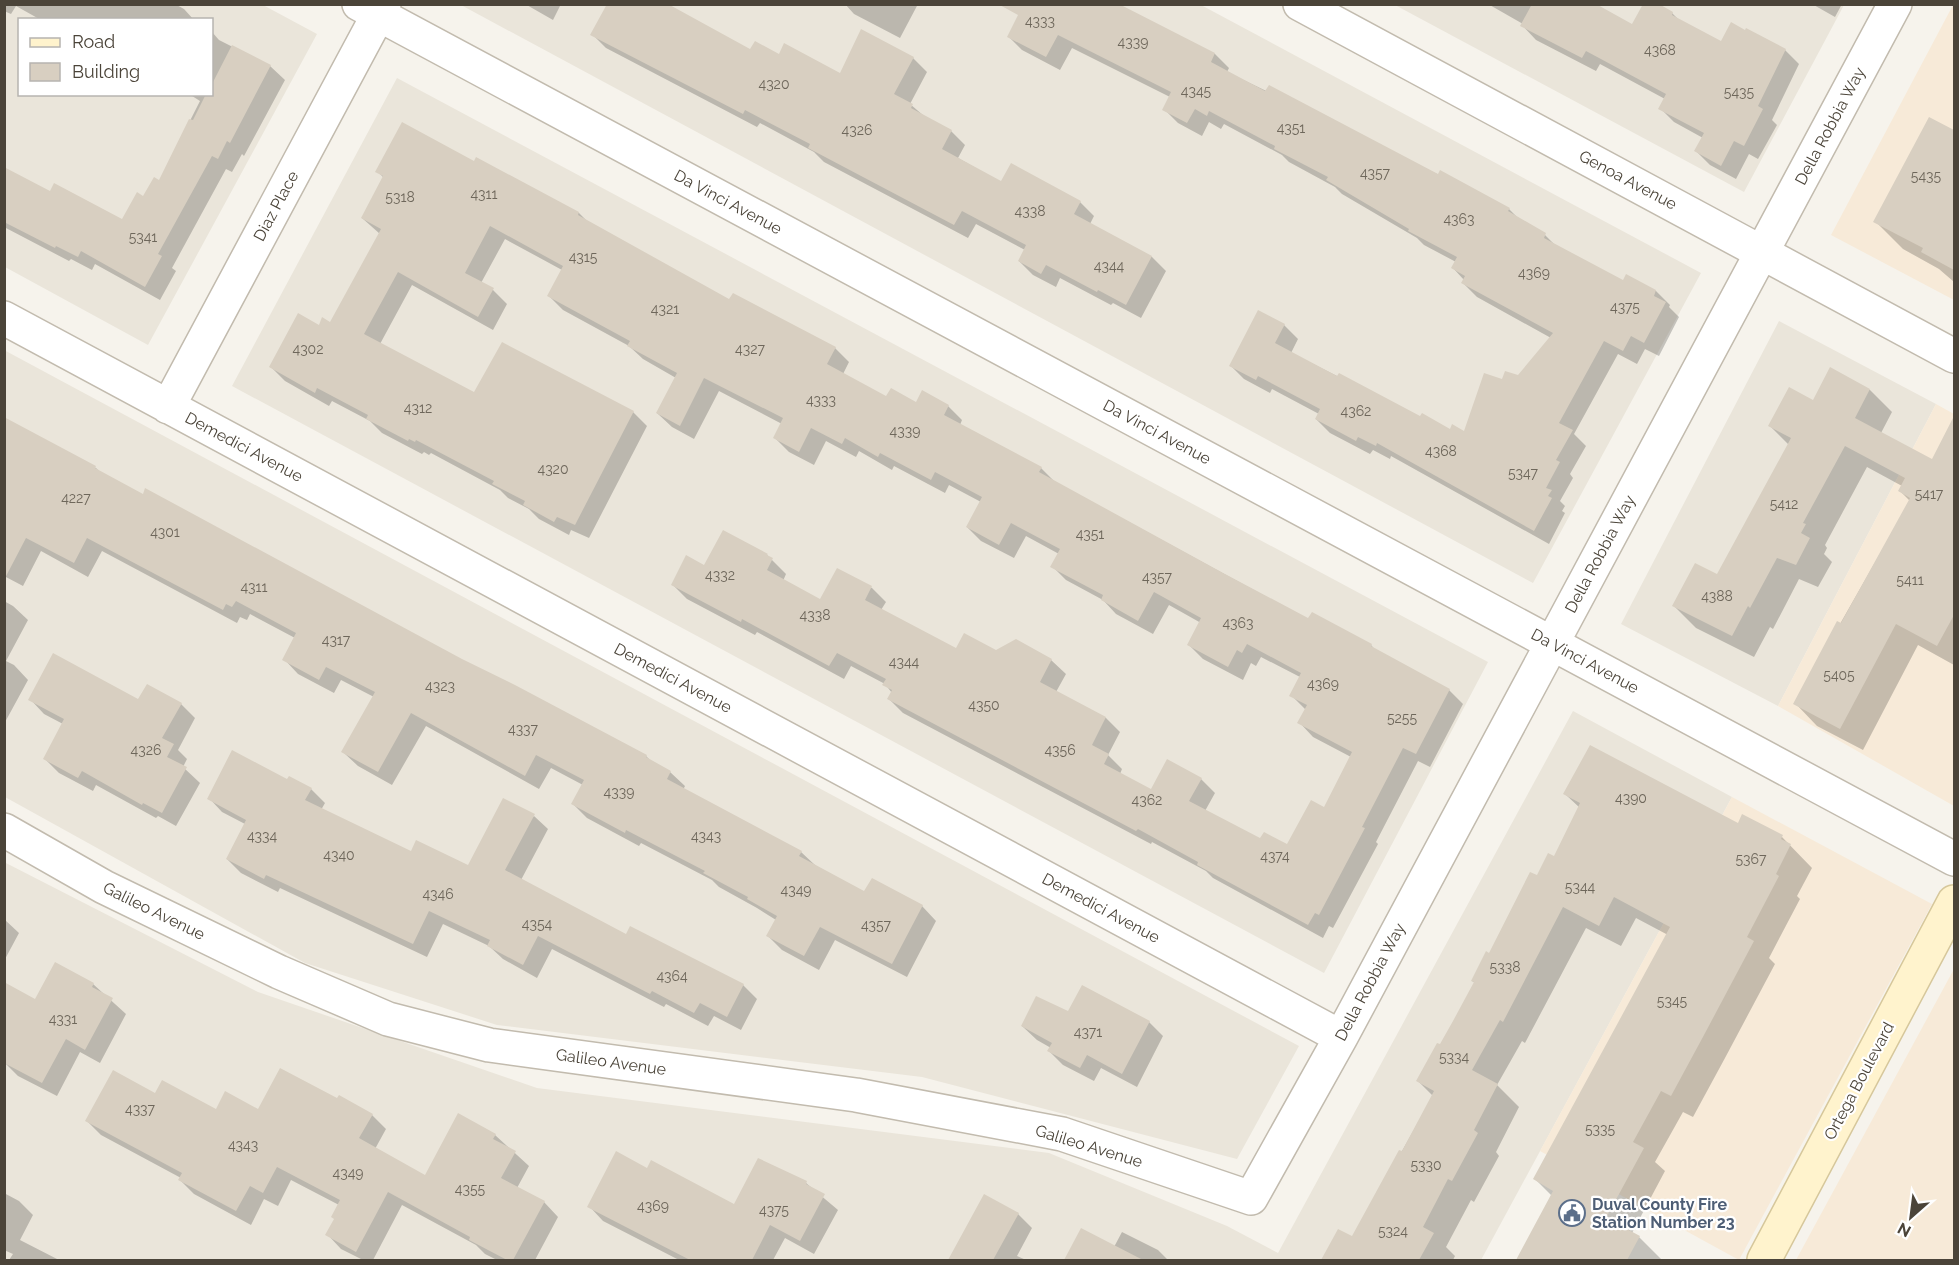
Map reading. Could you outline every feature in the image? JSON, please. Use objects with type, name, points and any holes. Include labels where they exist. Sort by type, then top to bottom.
[{"type":"main road","name":"Ortega Boulevard","points":[[1764,1260],[1954,902]]},
{"type":"street","name":"Genoa Avenue","points":[[1300,4],[1954,356]]},
{"type":"street","name":"Della Robbia Way","points":[[1251,1198],[1341,1036],[1895,4]]},
{"type":"street","name":"Diaz Place","points":[[168,407],[374,8]]},
{"type":"street","name":"Da Vinci Avenue","points":[[374,8],[1954,859]]},
{"type":"street","name":"Demedici Avenue","points":[[4,318],[1341,1036]]},
{"type":"street","name":"Galileo Avenue","points":[[4,830],[104,887],[279,972],[388,1019],[489,1045],[856,1095],[1062,1134],[1251,1198]]},
{"type":"shaded area","points":[[4,5],[263,5],[317,34],[148,345],[5,267]]},
{"type":"shaded area","points":[[461,5],[1201,5],[1701,273],[1533,583]]},
{"type":"shaded area","points":[[1395,5],[1844,5],[1744,192]]},
{"type":"shaded area","points":[[1954,5],[1954,300],[1831,235]]},
{"type":"shaded area","points":[[397,78],[1488,662],[1324,973],[232,386]]},
{"type":"shaded area","points":[[1779,321],[1936,404],[1778,706],[1621,624]]},
{"type":"shaded area","points":[[4,350],[1299,1046],[1237,1159],[922,1077],[497,1025],[305,963],[5,797]]},
{"type":"shaded area","points":[[1936,404],[1954,414],[1954,806],[1778,706]]},
{"type":"shaded area","points":[[1573,711],[1732,797],[1481,1260],[5,1260],[4,862],[258,992],[537,1088],[1049,1153],[1227,1226],[1278,1253]]},
{"type":"shaded area","points":[[1732,797],[1932,904],[1739,1260],[1540,1151]]},
{"type":"shaded area","points":[[1954,969],[1954,1260],[1796,1260]]},
{"type":"building","points":[[607,4],[668,4],[750,49],[755,41],[779,54],[784,43],[840,73],[861,29],[914,57],[894,94],[913,104],[911,108],[952,130],[942,149],[1001,181],[1011,163],[1081,201],[1074,214],[1152,256],[1126,305],[1046,265],[1041,274],[1018,261],[1026,245],[962,211],[954,225],[808,148],[810,144],[745,110],[743,114],[590,35]]},
{"type":"building","points":[[998,4],[1119,4],[1215,53],[1211,62],[1265,91],[1269,85],[1438,174],[1440,170],[1510,208],[1508,211],[1546,233],[1544,238],[1623,280],[1626,274],[1656,290],[1654,296],[1666,302],[1644,343],[1631,336],[1623,351],[1604,341],[1559,423],[1573,430],[1556,460],[1560,462],[1546,488],[1552,490],[1548,496],[1552,498],[1534,531],[1377,443],[1376,446],[1358,437],[1356,441],[1315,419],[1320,409],[1258,376],[1256,380],[1229,366],[1258,310],[1285,324],[1275,343],[1337,376],[1339,373],[1420,416],[1422,413],[1450,429],[1452,424],[1464,431],[1484,373],[1502,379],[1505,371],[1518,375],[1553,333],[1461,283],[1465,276],[1451,268],[1457,257],[1408,231],[1409,229],[1326,180],[1328,177],[1274,149],[1275,146],[1209,111],[1207,116],[1195,109],[1187,123],[1162,110],[1171,92],[1058,35],[1046,57],[1007,37],[1018,15]]},
{"type":"building","points":[[1532,4],[1596,4],[1632,24],[1643,4],[1659,4],[1673,12],[1672,15],[1721,41],[1731,22],[1786,49],[1758,106],[1763,109],[1744,146],[1734,141],[1721,166],[1694,151],[1704,133],[1658,109],[1666,94],[1586,51],[1582,58],[1520,26]]},
{"type":"building","points":[[232,45],[271,65],[230,143],[227,141],[218,159],[212,156],[158,254],[162,256],[145,287],[81,251],[78,257],[4,222],[4,167],[50,191],[54,183],[122,219],[137,192],[143,196],[154,177],[159,180],[189,119],[193,120],[205,96],[213,96],[213,82]]},
{"type":"building","points":[[1929,117],[1954,130],[1954,270],[1921,252],[1923,248],[1873,222]]},
{"type":"building","points":[[402,122],[474,161],[476,157],[579,212],[578,215],[729,299],[733,293],[836,347],[827,364],[886,396],[891,388],[916,402],[922,390],[949,405],[944,415],[1042,467],[1039,472],[1308,618],[1312,612],[1450,689],[1416,754],[1403,748],[1362,827],[1365,828],[1319,915],[1315,913],[1308,925],[1197,865],[1198,862],[1138,829],[1136,831],[887,699],[892,690],[882,685],[886,679],[837,653],[829,666],[742,619],[741,622],[671,585],[686,555],[704,565],[723,530],[773,558],[767,570],[820,599],[837,568],[872,586],[865,600],[956,648],[964,633],[996,650],[1016,639],[1052,659],[1040,682],[1106,717],[1092,745],[1109,754],[1104,764],[1151,789],[1167,759],[1202,778],[1189,801],[1260,838],[1264,832],[1287,844],[1311,800],[1324,807],[1352,752],[1297,723],[1307,705],[1289,696],[1301,673],[1247,644],[1242,653],[1237,650],[1228,667],[1187,645],[1201,618],[1154,592],[1138,621],[1101,600],[1103,595],[1050,567],[1060,549],[1011,523],[999,545],[966,527],[982,497],[935,472],[931,480],[880,453],[878,457],[845,438],[842,444],[811,428],[799,452],[773,438],[783,418],[704,378],[680,426],[656,413],[677,373],[627,346],[630,341],[547,296],[563,266],[490,226],[465,273],[494,288],[478,317],[398,272],[364,334],[474,392],[502,342],[634,411],[575,525],[557,517],[554,522],[523,505],[525,501],[492,484],[494,481],[416,440],[415,442],[409,439],[408,441],[366,419],[368,415],[317,388],[315,393],[269,367],[298,313],[319,325],[322,317],[330,322],[381,229],[361,218],[383,176],[375,172]]},
{"type":"building","points":[[1830,367],[1870,389],[1855,418],[1932,459],[1954,416],[1954,615],[1937,646],[1896,624],[1840,729],[1793,704],[1837,621],[1841,623],[1910,498],[1898,491],[1905,478],[1845,446],[1803,523],[1806,524],[1801,533],[1810,538],[1796,565],[1777,558],[1732,636],[1672,606],[1695,563],[1717,574],[1791,438],[1768,426],[1789,387],[1813,400]]},
{"type":"building","points":[[4,417],[143,494],[145,488],[462,659],[647,755],[646,757],[671,771],[667,779],[802,851],[799,856],[864,891],[872,878],[923,905],[892,964],[820,927],[804,956],[766,936],[777,916],[747,899],[748,897],[703,873],[705,871],[571,804],[584,780],[536,755],[525,776],[411,713],[378,772],[341,752],[375,692],[326,667],[319,680],[282,660],[296,633],[236,601],[232,607],[226,604],[223,610],[87,538],[74,563],[26,538],[4,580]]},
{"type":"building","points":[[53,653],[138,699],[147,684],[182,703],[162,738],[174,744],[167,757],[187,767],[162,813],[143,803],[142,805],[82,771],[78,778],[43,759],[64,719],[28,700]]},
{"type":"building","points":[[1590,745],[1738,823],[1742,814],[1783,835],[1781,839],[1791,844],[1776,874],[1779,876],[1747,937],[1754,941],[1671,1096],[1661,1091],[1633,1142],[1644,1148],[1606,1218],[1640,1236],[1627,1260],[1516,1260],[1553,1191],[1533,1179],[1670,927],[1614,897],[1599,926],[1563,907],[1503,1022],[1500,1020],[1472,1070],[1498,1084],[1474,1130],[1478,1133],[1452,1181],[1448,1179],[1423,1227],[1434,1233],[1419,1260],[1321,1260],[1338,1229],[1352,1236],[1434,1091],[1416,1081],[1437,1043],[1440,1044],[1453,1021],[1474,982],[1471,981],[1486,951],[1489,953],[1530,872],[1537,875],[1548,853],[1554,856],[1580,803],[1563,794]]},
{"type":"building","points":[[232,750],[287,779],[289,776],[312,788],[305,800],[411,851],[416,840],[468,865],[503,798],[535,814],[505,870],[626,934],[630,926],[744,984],[727,1017],[700,1003],[694,1013],[652,991],[650,994],[538,936],[523,965],[487,946],[490,940],[429,911],[413,944],[266,875],[264,879],[226,859],[246,820],[207,799]]},
{"type":"building","points":[[55,962],[94,983],[92,987],[113,998],[85,1050],[66,1039],[42,1083],[4,1063],[4,982],[35,999]]},
{"type":"building","points":[[1082,985],[1150,1021],[1122,1074],[1087,1055],[1080,1068],[1047,1051],[1052,1043],[1021,1026],[1036,996],[1068,1011]]},
{"type":"building","points":[[280,1068],[337,1098],[339,1095],[373,1114],[359,1138],[425,1175],[458,1113],[496,1134],[493,1139],[516,1151],[501,1178],[545,1201],[513,1260],[507,1260],[469,1240],[470,1237],[388,1192],[356,1252],[325,1235],[334,1219],[331,1217],[340,1200],[277,1167],[263,1193],[250,1186],[236,1211],[178,1180],[182,1173],[85,1121],[113,1070],[155,1093],[162,1080],[216,1109],[225,1091],[258,1109]]},
{"type":"building","points":[[616,1151],[647,1168],[651,1160],[734,1204],[758,1158],[807,1181],[806,1184],[825,1194],[800,1241],[770,1225],[752,1260],[690,1260],[587,1207]]},
{"type":"building","points":[[984,1194],[1019,1213],[993,1260],[948,1260]]},
{"type":"building","points":[[1081,1228],[1143,1260],[1064,1260]]},
{"type":"place","name":"Duval County Fire Station Number 23","points":[[1572,1213]]}]
